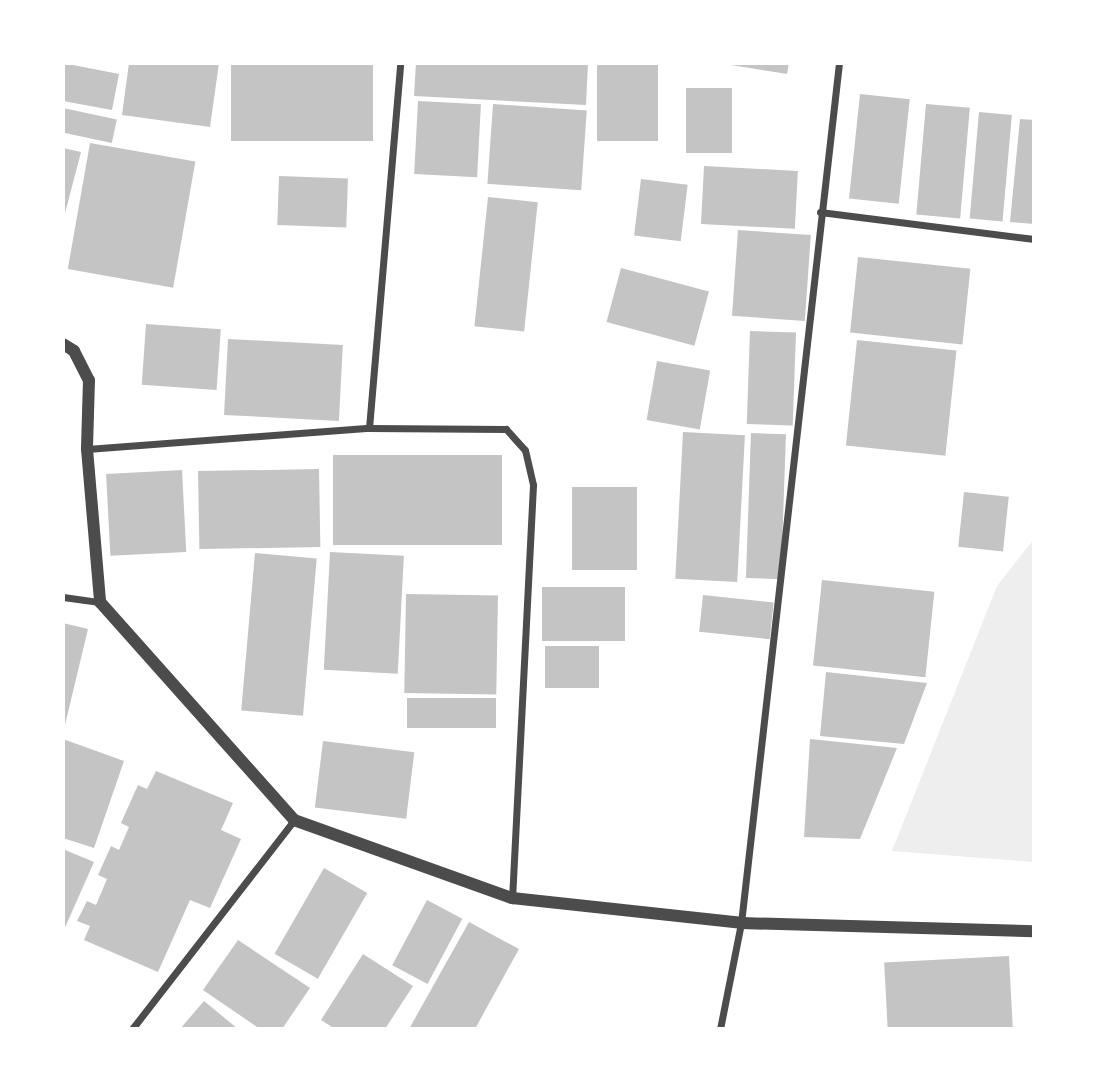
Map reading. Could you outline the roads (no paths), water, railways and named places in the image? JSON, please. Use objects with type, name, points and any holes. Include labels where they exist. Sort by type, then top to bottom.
[{"type":"street","points":[[369,428],[400,63]]},
{"type":"street","points":[[720,1029],[741,923],[839,63]]},
{"type":"street","points":[[820,212],[1034,239]]},
{"type":"street","points":[[63,344],[74,351],[89,380],[87,449],[100,603],[294,820],[512,898],[741,923],[1034,932]]},
{"type":"street","points":[[87,449],[369,428],[506,429],[525,450],[533,485],[512,898]]},
{"type":"street","points":[[63,597],[100,603]]},
{"type":"street","points":[[132,1029],[294,820]]}]
